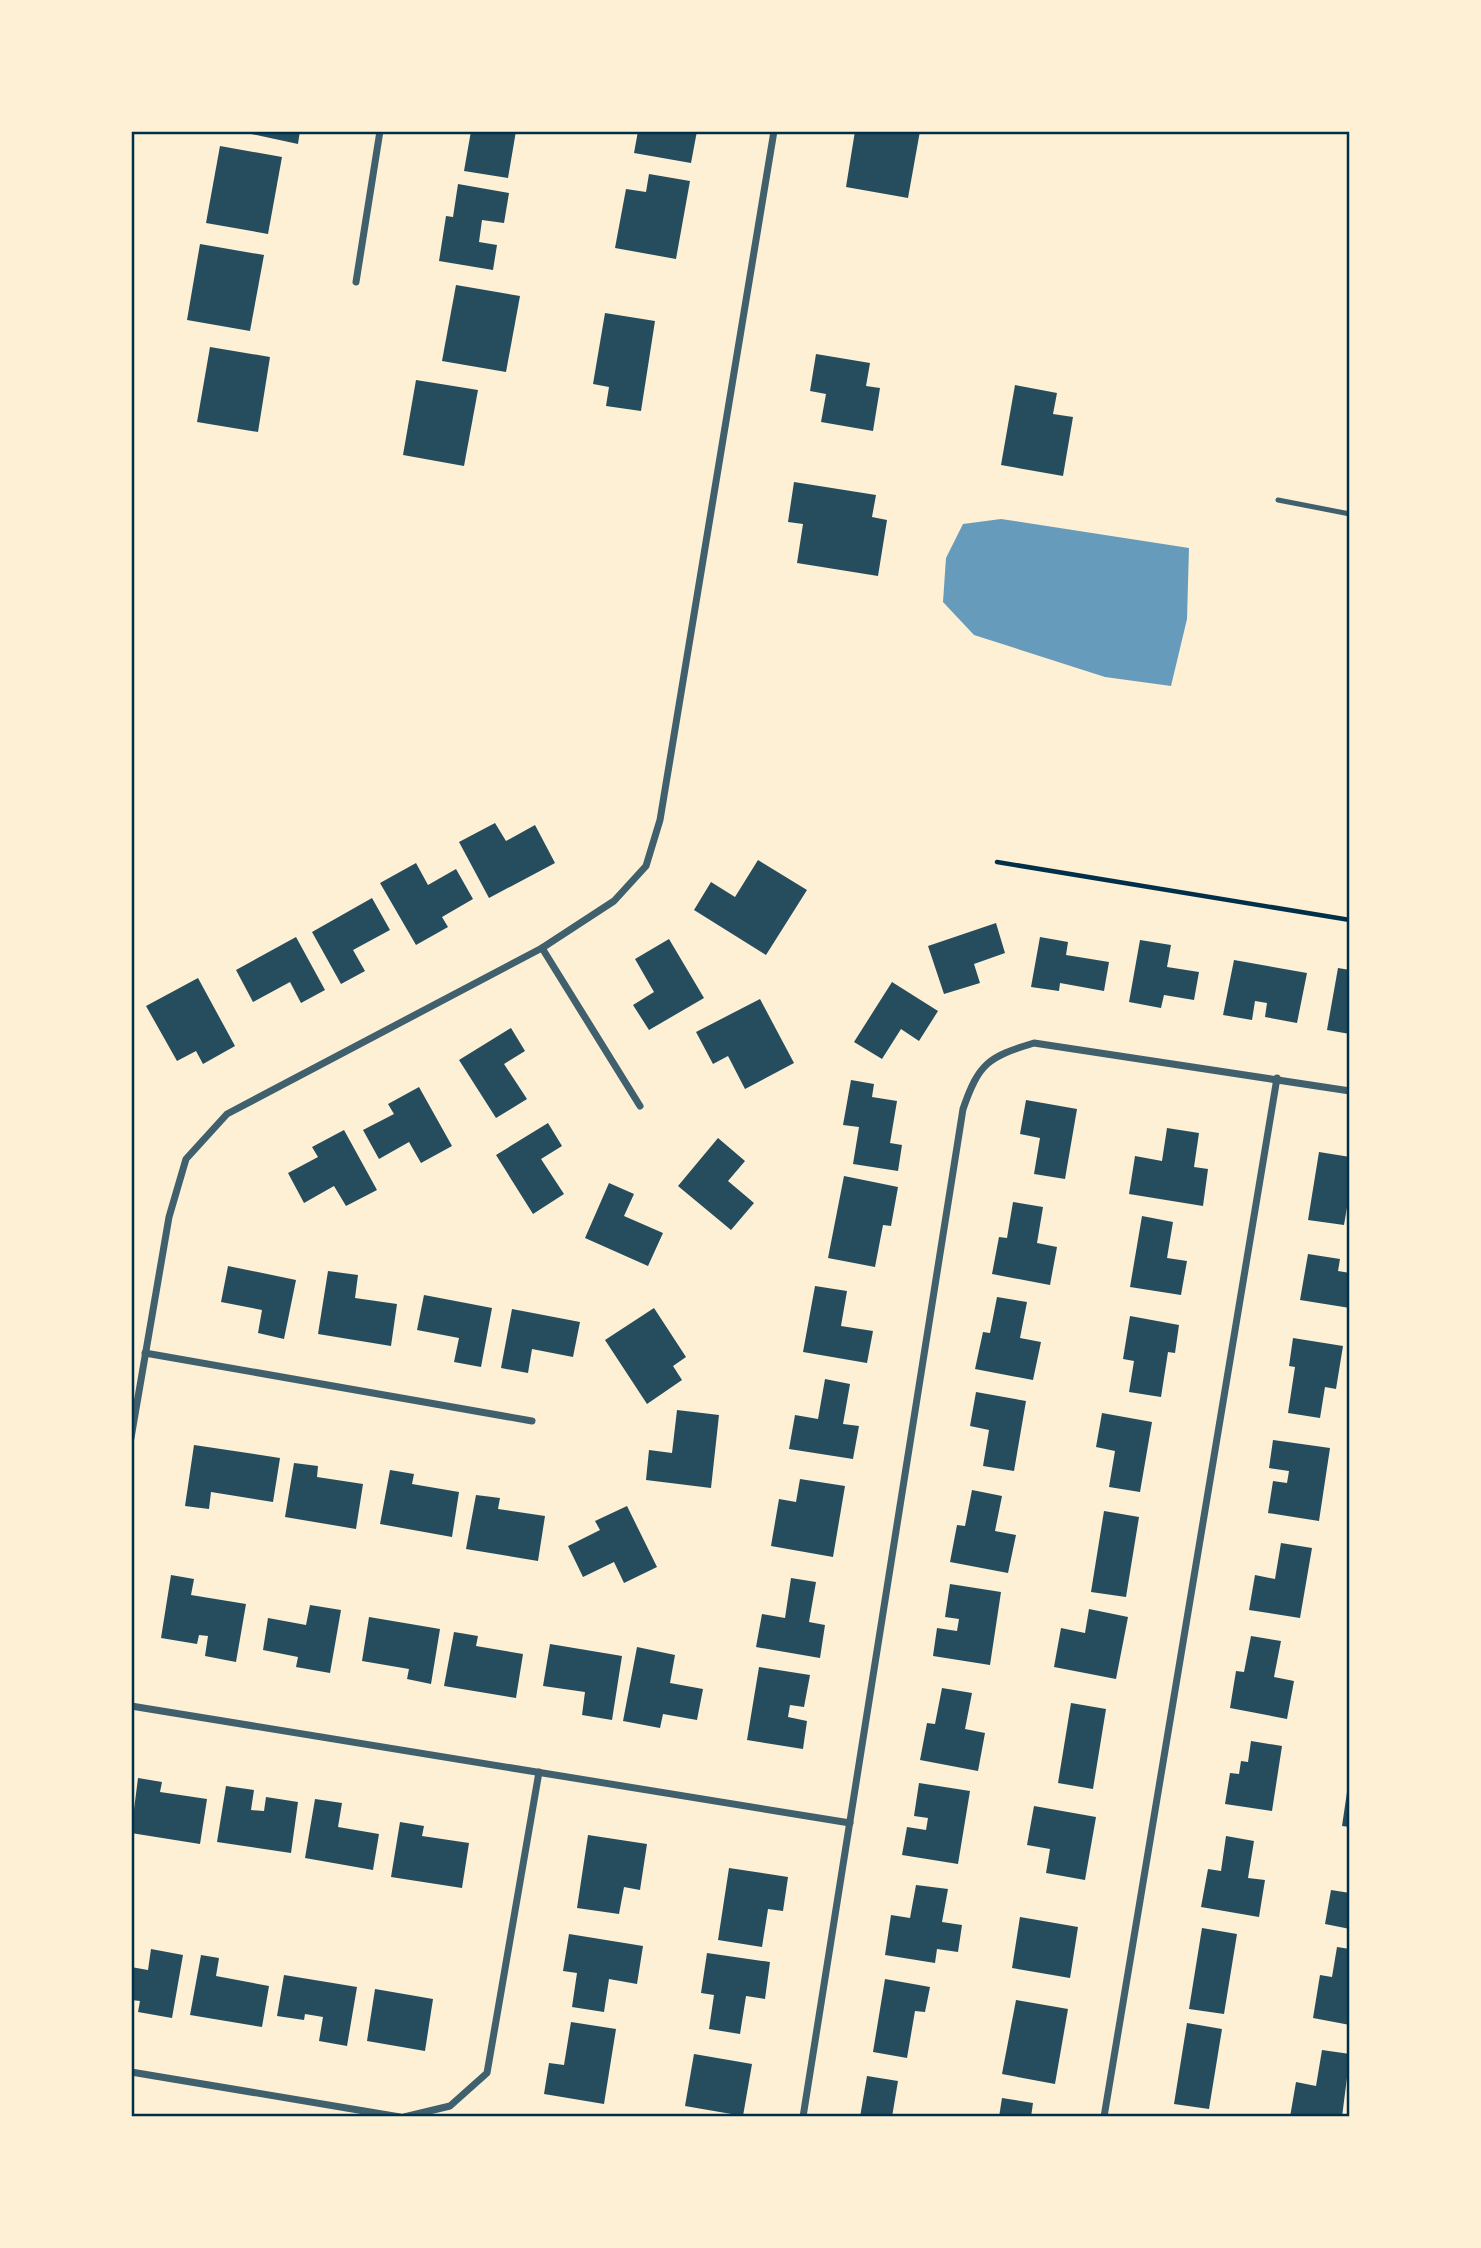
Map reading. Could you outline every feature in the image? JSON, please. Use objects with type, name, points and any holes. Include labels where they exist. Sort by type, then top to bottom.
[{"type":"street","points":[[356,282],[380,131]]},
{"type":"street","points":[[131,1438],[169,1217],[186,1158],[227,1114],[542,948],[614,901],[646,866],[660,820],[774,131]]},
{"type":"street","points":[[542,948],[640,1106]]},
{"type":"street","points":[[803,2117],[963,1109],[974,1076],[999,1054],[1034,1043],[1350,1091]]},
{"type":"street","points":[[1104,2117],[1278,1078]]},
{"type":"street","points":[[145,1353],[532,1421]]},
{"type":"street","points":[[131,1706],[850,1823]]},
{"type":"street","points":[[131,2072],[402,2117],[450,2106],[487,2073],[539,1772]]},
{"type":"lane","points":[[1278,500],[1350,514]]},
{"type":"path","points":[[997,862],[1350,920]]},
{"type":"water","points":[[1001,519],[1189,548],[1187,619],[1171,686],[1105,677],[974,635],[943,602],[946,558],[963,524]]},
{"type":"building","points":[[237,131],[300,131],[298,144]]},
{"type":"building","points":[[471,131],[516,131],[508,178],[464,171]]},
{"type":"building","points":[[638,131],[697,131],[691,163],[634,153]]},
{"type":"building","points":[[855,131],[920,131],[908,198],[846,187]]},
{"type":"building","points":[[220,146],[282,157],[268,234],[206,223]]},
{"type":"building","points":[[649,174],[690,181],[676,259],[615,248],[626,189],[646,192]]},
{"type":"building","points":[[458,184],[509,193],[504,223],[482,220],[479,242],[497,245],[493,270],[439,261],[446,216],[453,217]]},
{"type":"building","points":[[200,244],[264,255],[250,331],[187,320]]},
{"type":"building","points":[[456,285],[520,296],[506,372],[442,361]]},
{"type":"building","points":[[605,313],[655,321],[641,411],[606,406],[609,387],[593,384]]},
{"type":"building","points":[[210,347],[270,357],[258,432],[197,422]]},
{"type":"building","points":[[816,354],[870,363],[866,386],[880,388],[873,431],[821,422],[826,394],[810,391]]},
{"type":"building","points":[[416,380],[478,390],[464,466],[403,455]]},
{"type":"building","points":[[1015,385],[1057,393],[1053,414],[1073,417],[1063,476],[1001,465]]},
{"type":"building","points":[[794,482],[876,495],[872,517],[887,520],[878,576],[797,563],[803,524],[788,522]]},
{"type":"building","points":[[495,823],[506,841],[535,825],[555,863],[489,898],[459,842]]},
{"type":"building","points":[[758,860],[807,890],[766,955],[694,910],[711,882],[735,897]]},
{"type":"building","points":[[416,863],[428,885],[456,869],[473,899],[442,917],[448,927],[416,945],[380,883]]},
{"type":"building","points":[[372,898],[390,930],[353,950],[365,971],[341,984],[312,932]]},
{"type":"building","points":[[996,923],[1005,953],[974,964],[980,983],[944,994],[928,946]]},
{"type":"building","points":[[296,937],[325,990],[301,1003],[290,982],[253,1002],[236,970]]},
{"type":"building","points":[[1040,937],[1068,942],[1066,955],[1109,962],[1104,991],[1060,983],[1059,991],[1031,987]]},
{"type":"building","points":[[669,939],[704,998],[649,1030],[633,1005],[654,992],[635,959]]},
{"type":"building","points":[[1140,940],[1171,945],[1167,967],[1199,972],[1194,1000],[1164,995],[1161,1008],[1129,1002]]},
{"type":"building","points":[[1234,960],[1307,973],[1297,1023],[1265,1017],[1267,1003],[1255,1001],[1252,1020],[1223,1015]]},
{"type":"building","points":[[1338,968],[1350,970],[1350,1034],[1327,1030]]},
{"type":"building","points":[[198,978],[235,1046],[203,1064],[196,1051],[177,1061],[146,1006]]},
{"type":"building","points":[[892,982],[938,1011],[919,1041],[901,1029],[882,1059],[854,1042]]},
{"type":"building","points":[[760,999],[794,1063],[745,1089],[728,1056],[713,1064],[696,1032]]},
{"type":"building","points":[[511,1028],[525,1051],[504,1064],[527,1099],[496,1118],[459,1060]]},
{"type":"building","points":[[851,1080],[874,1084],[872,1097],[897,1101],[890,1143],[902,1145],[898,1171],[853,1164],[859,1127],[843,1125]]},
{"type":"building","points":[[419,1087],[452,1146],[421,1163],[409,1142],[379,1159],[363,1130],[394,1114],[388,1104]]},
{"type":"building","points":[[1026,1100],[1077,1109],[1065,1179],[1034,1174],[1040,1138],[1020,1134]]},
{"type":"building","points":[[548,1123],[562,1146],[541,1159],[564,1194],[533,1214],[496,1155]]},
{"type":"building","points":[[1167,1128],[1199,1133],[1194,1167],[1208,1169],[1203,1206],[1129,1194],[1135,1156],[1162,1161]]},
{"type":"building","points":[[344,1130],[377,1190],[346,1206],[334,1186],[304,1203],[288,1173],[318,1157],[312,1147]]},
{"type":"building","points":[[718,1138],[745,1161],[728,1181],[754,1203],[731,1230],[678,1186]]},
{"type":"building","points":[[1319,1152],[1350,1157],[1350,1190],[1344,1225],[1308,1220]]},
{"type":"building","points":[[844,1176],[898,1187],[891,1226],[883,1225],[875,1267],[828,1258]]},
{"type":"building","points":[[609,1183],[634,1194],[624,1216],[663,1233],[648,1266],[585,1238]]},
{"type":"building","points":[[1013,1202],[1043,1207],[1037,1243],[1057,1247],[1050,1285],[992,1274],[999,1237],[1007,1238]]},
{"type":"building","points":[[1142,1216],[1173,1222],[1167,1258],[1187,1261],[1181,1295],[1130,1287]]},
{"type":"building","points":[[1308,1254],[1340,1259],[1338,1271],[1350,1273],[1350,1308],[1300,1300]]},
{"type":"building","points":[[228,1266],[296,1280],[284,1339],[258,1333],[262,1310],[221,1302]]},
{"type":"building","points":[[328,1271],[358,1275],[355,1298],[397,1304],[391,1346],[318,1334]]},
{"type":"building","points":[[815,1286],[847,1291],[841,1326],[873,1331],[867,1363],[803,1352]]},
{"type":"building","points":[[424,1295],[492,1308],[481,1367],[454,1362],[459,1338],[417,1330]]},
{"type":"building","points":[[997,1297],[1027,1302],[1020,1338],[1041,1342],[1033,1380],[975,1369],[983,1332],[990,1333]]},
{"type":"building","points":[[654,1308],[686,1357],[673,1366],[682,1380],[647,1404],[605,1340]]},
{"type":"building","points":[[512,1309],[580,1322],[573,1357],[532,1349],[528,1373],[501,1368]]},
{"type":"building","points":[[1130,1316],[1179,1325],[1175,1353],[1168,1352],[1161,1397],[1129,1392],[1134,1361],[1123,1359]]},
{"type":"building","points":[[1293,1338],[1343,1346],[1336,1389],[1325,1387],[1320,1418],[1288,1413],[1295,1367],[1289,1366]]},
{"type":"building","points":[[825,1379],[850,1384],[843,1424],[859,1426],[853,1459],[789,1449],[795,1415],[818,1419]]},
{"type":"building","points":[[976,1392],[1026,1401],[1014,1471],[983,1466],[989,1430],[970,1426]]},
{"type":"building","points":[[677,1410],[719,1415],[711,1488],[646,1480],[649,1450],[672,1453]]},
{"type":"building","points":[[1102,1413],[1152,1422],[1140,1492],[1109,1487],[1115,1451],[1096,1447]]},
{"type":"building","points":[[1273,1440],[1330,1448],[1319,1521],[1268,1513],[1273,1481],[1287,1483],[1289,1471],[1269,1468]]},
{"type":"building","points":[[194,1445],[280,1458],[273,1502],[211,1492],[209,1509],[185,1506]]},
{"type":"building","points":[[294,1463],[318,1466],[317,1477],[363,1484],[356,1529],[285,1517]]},
{"type":"building","points":[[390,1470],[414,1474],[412,1484],[459,1492],[452,1537],[380,1524]]},
{"type":"building","points":[[800,1479],[845,1486],[833,1557],[771,1546],[779,1499],[796,1502]]},
{"type":"building","points":[[972,1490],[1002,1496],[995,1531],[1016,1535],[1008,1573],[950,1562],[957,1525],[965,1526]]},
{"type":"building","points":[[476,1495],[500,1498],[498,1509],[545,1516],[538,1561],[466,1549]]},
{"type":"building","points":[[627,1506],[657,1567],[624,1583],[614,1562],[583,1577],[568,1546],[600,1530],[595,1521]]},
{"type":"building","points":[[1104,1511],[1139,1517],[1126,1597],[1091,1592]]},
{"type":"building","points":[[1281,1543],[1312,1548],[1300,1618],[1249,1610],[1255,1575],[1275,1579]]},
{"type":"building","points":[[171,1575],[194,1579],[191,1595],[246,1604],[236,1662],[205,1656],[208,1636],[199,1635],[197,1644],[161,1638]]},
{"type":"building","points":[[791,1578],[816,1582],[809,1622],[825,1625],[820,1658],[756,1647],[762,1614],[785,1618]]},
{"type":"building","points":[[950,1584],[1001,1592],[990,1665],[933,1656],[937,1628],[957,1631],[959,1619],[945,1617]]},
{"type":"building","points":[[310,1605],[341,1610],[330,1673],[296,1667],[298,1657],[263,1650],[268,1618],[306,1625]]},
{"type":"building","points":[[1089,1609],[1128,1617],[1116,1679],[1054,1667],[1061,1628],[1085,1633]]},
{"type":"building","points":[[369,1617],[440,1629],[431,1684],[407,1679],[409,1669],[362,1661]]},
{"type":"building","points":[[454,1632],[478,1636],[476,1646],[523,1654],[516,1698],[444,1686]]},
{"type":"building","points":[[1251,1636],[1281,1641],[1274,1677],[1294,1681],[1287,1719],[1230,1708],[1236,1671],[1244,1672]]},
{"type":"building","points":[[550,1644],[622,1656],[612,1720],[582,1715],[585,1692],[543,1686]]},
{"type":"building","points":[[637,1647],[675,1655],[670,1683],[703,1689],[697,1720],[663,1714],[660,1728],[623,1721]]},
{"type":"building","points":[[759,1667],[810,1675],[804,1707],[790,1705],[788,1717],[807,1721],[803,1749],[747,1740]]},
{"type":"building","points":[[942,1688],[972,1693],[965,1729],[985,1733],[978,1771],[920,1760],[927,1723],[935,1724]]},
{"type":"building","points":[[1071,1703],[1106,1709],[1093,1789],[1058,1783]]},
{"type":"building","points":[[1251,1741],[1282,1746],[1272,1811],[1225,1804],[1230,1773],[1239,1774],[1241,1761],[1248,1762]]},
{"type":"building","points":[[138,1778],[162,1782],[160,1792],[207,1799],[200,1844],[131,1833]]},
{"type":"building","points":[[919,1783],[970,1791],[958,1864],[902,1855],[907,1827],[926,1830],[928,1818],[914,1816]]},
{"type":"building","points":[[226,1786],[254,1790],[251,1810],[264,1811],[266,1797],[298,1802],[291,1853],[217,1842]]},
{"type":"building","points":[[1347,1792],[1350,1792],[1350,1827],[1342,1826]]},
{"type":"building","points":[[315,1799],[342,1803],[338,1827],[379,1834],[373,1870],[305,1858]]},
{"type":"building","points":[[1034,1806],[1096,1817],[1085,1880],[1046,1873],[1050,1849],[1027,1845]]},
{"type":"building","points":[[400,1822],[424,1826],[422,1836],[469,1843],[462,1888],[391,1877]]},
{"type":"building","points":[[588,1835],[647,1844],[640,1890],[624,1887],[619,1914],[577,1908]]},
{"type":"building","points":[[1226,1836],[1254,1841],[1248,1878],[1265,1880],[1259,1917],[1201,1907],[1208,1869],[1221,1871]]},
{"type":"building","points":[[729,1868],[788,1877],[783,1911],[768,1909],[762,1947],[718,1940]]},
{"type":"building","points":[[916,1885],[948,1889],[942,1922],[962,1925],[958,1952],[937,1949],[935,1963],[885,1955],[891,1915],[910,1918]]},
{"type":"building","points":[[1331,1890],[1350,1893],[1350,1929],[1325,1924]]},
{"type":"building","points":[[1020,1917],[1078,1927],[1070,1978],[1012,1968]]},
{"type":"building","points":[[1202,1928],[1237,1934],[1224,2014],[1189,2009]]},
{"type":"building","points":[[569,1934],[643,1946],[637,1984],[609,1979],[604,2012],[572,2007],[577,1973],[563,1971]]},
{"type":"building","points":[[1337,1947],[1350,1949],[1350,2025],[1313,2018],[1320,1975],[1332,1977]]},
{"type":"building","points":[[151,1949],[183,1955],[172,2018],[138,2012],[140,2001],[131,2000],[131,1967],[148,1970]]},
{"type":"building","points":[[707,1953],[770,1962],[765,1999],[746,1996],[740,2034],[709,2029],[714,1995],[701,1993]]},
{"type":"building","points":[[201,1955],[219,1958],[216,1976],[269,1986],[262,2027],[190,2015]]},
{"type":"building","points":[[284,1975],[357,1987],[347,2046],[319,2041],[323,2017],[305,2014],[304,2020],[277,2016]]},
{"type":"building","points":[[885,1979],[930,1987],[925,2012],[915,2011],[907,2058],[873,2052]]},
{"type":"building","points":[[375,1989],[433,1999],[425,2051],[367,2041]]},
{"type":"building","points":[[1016,2000],[1068,2009],[1055,2084],[1002,2074]]},
{"type":"building","points":[[571,2022],[616,2029],[604,2104],[544,2094],[549,2063],[564,2065]]},
{"type":"building","points":[[1187,2023],[1222,2029],[1209,2109],[1174,2104]]},
{"type":"building","points":[[1322,2050],[1350,2054],[1342,2117],[1290,2117],[1296,2082],[1316,2086]]},
{"type":"building","points":[[694,2054],[752,2064],[743,2116],[685,2106]]},
{"type":"building","points":[[867,2076],[898,2081],[892,2117],[860,2117]]},
{"type":"building","points":[[1002,2098],[1033,2103],[1031,2117],[999,2117]]}]
